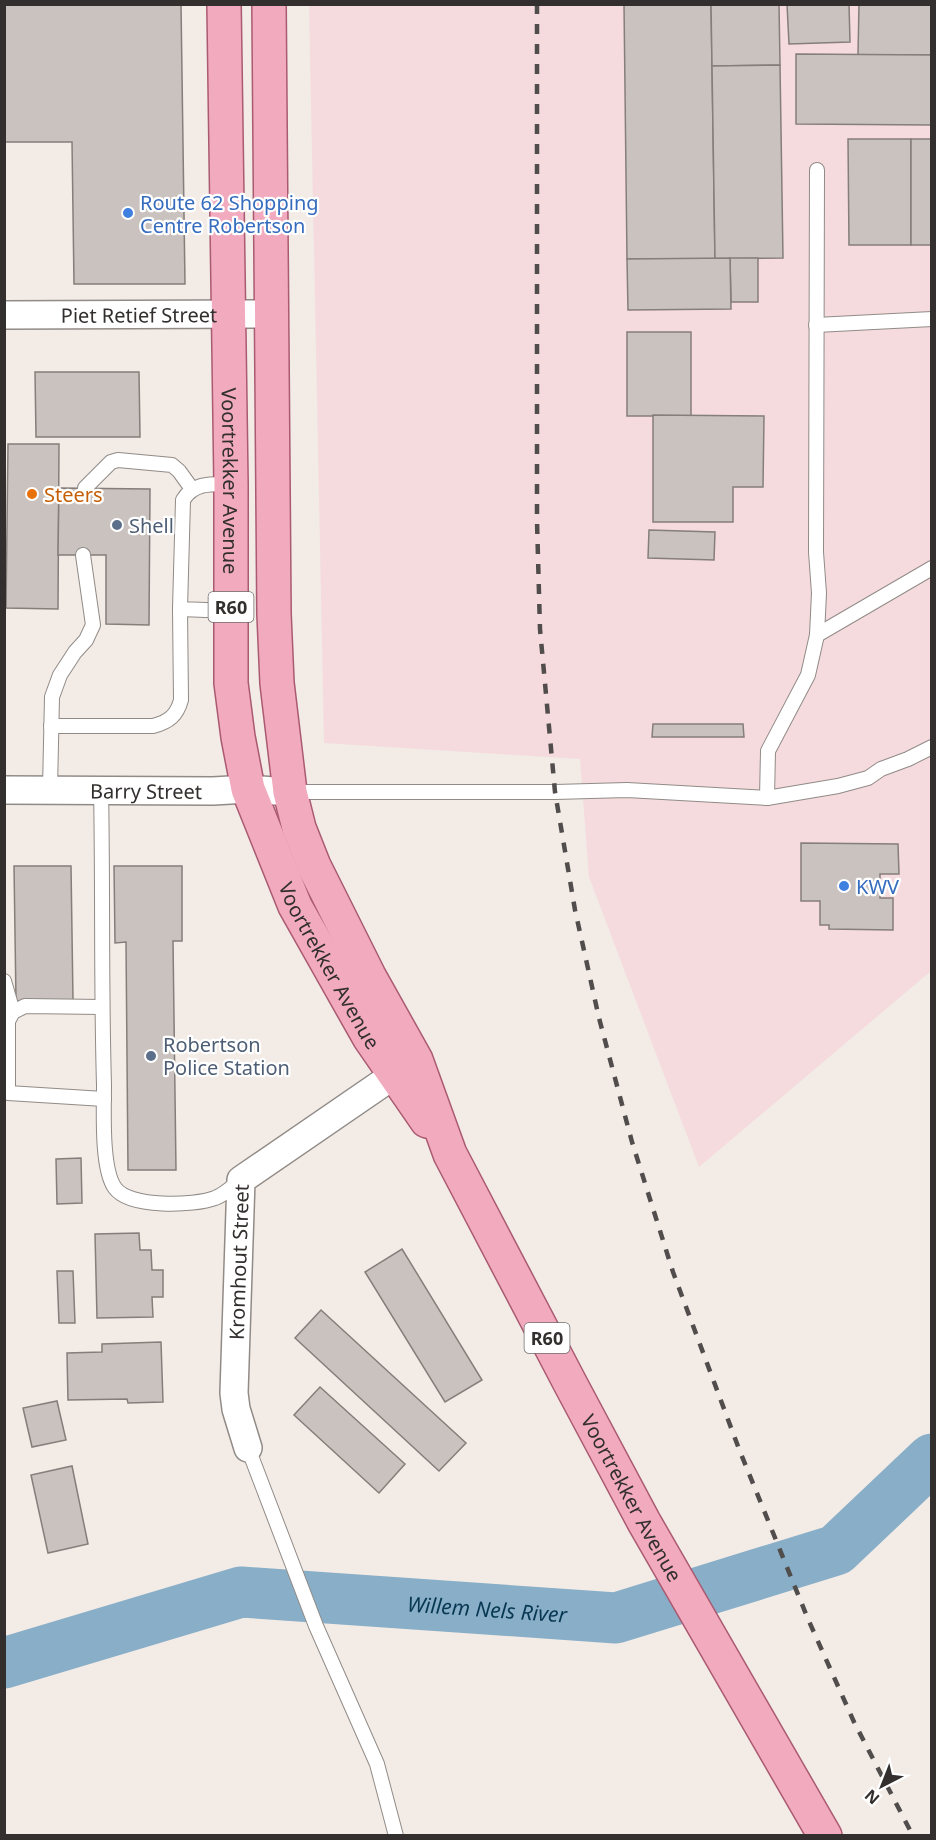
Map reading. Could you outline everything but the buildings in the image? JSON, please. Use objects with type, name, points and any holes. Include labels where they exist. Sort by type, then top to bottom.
[{"type":"main road","name":"Voortrekker Avenue","points":[[224,4],[231,483],[231,683],[238,737],[248,789],[295,906],[369,1037],[405,1068]]},
{"type":"main road","name":"Voortrekker Avenue","points":[[269,4],[274,614],[277,682],[290,792],[299,828],[331,904],[369,976],[405,1068],[644,1522],[825,1836]]},
{"type":"street","name":"Piet Retief Street","points":[[4,315],[273,314]]},
{"type":"street","name":"Barry Street","points":[[4,790],[213,791],[248,789],[290,792]]},
{"type":"street","name":"Kromhout Street","points":[[248,1449],[236,1409],[234,1393],[241,1180],[405,1068]]},
{"type":"lane","points":[[767,798],[768,751],[808,675],[817,635],[819,593],[816,552],[818,170]]},
{"type":"lane","points":[[816,325],[932,319]]},
{"type":"lane","points":[[85,488],[111,462],[118,460],[171,465],[179,471],[192,489]]},
{"type":"lane","points":[[51,726],[153,726],[162,724],[178,711],[181,700],[180,609],[183,500],[192,489],[200,485],[231,483]]},
{"type":"lane","points":[[50,789],[52,697],[60,675],[86,640],[93,625],[83,555]]},
{"type":"lane","points":[[817,635],[932,568]]},
{"type":"lane","points":[[180,609],[231,611]]},
{"type":"lane","points":[[290,792],[627,790],[767,798],[838,786],[868,778],[881,769],[932,747]]},
{"type":"lane","points":[[101,789],[104,1099],[106,1165],[110,1180],[121,1194],[139,1202],[202,1202],[218,1197],[241,1180]]},
{"type":"lane","points":[[4,981],[13,1012]]},
{"type":"lane","points":[[102,1007],[25,1006],[13,1012],[8,1021],[6,1095],[104,1099]]},
{"type":"lane","points":[[248,1449],[316,1626],[377,1764],[396,1836]]},
{"type":"shaded area","points":[[309,5],[931,5],[931,971],[699,1167],[589,877],[580,759],[324,743]]},
{"type":"waterway","name":"Willem Nels River","points":[[4,1663],[241,1592],[616,1618],[836,1550],[932,1459]]},
{"type":"railway","points":[[537,4],[537,521],[540,629],[555,792],[575,910],[599,1018],[632,1142],[673,1272],[739,1449],[808,1619],[854,1722],[913,1836]]},
{"type":"place","name":"Route 62 Shopping Centre Robertson","points":[[128,213]]},
{"type":"place","name":"Steers","points":[[32,494]]},
{"type":"place","name":"Shell","points":[[117,525]]},
{"type":"place","name":"KWV","points":[[844,886]]},
{"type":"place","name":"Robertson Police Station","points":[[151,1056]]}]
